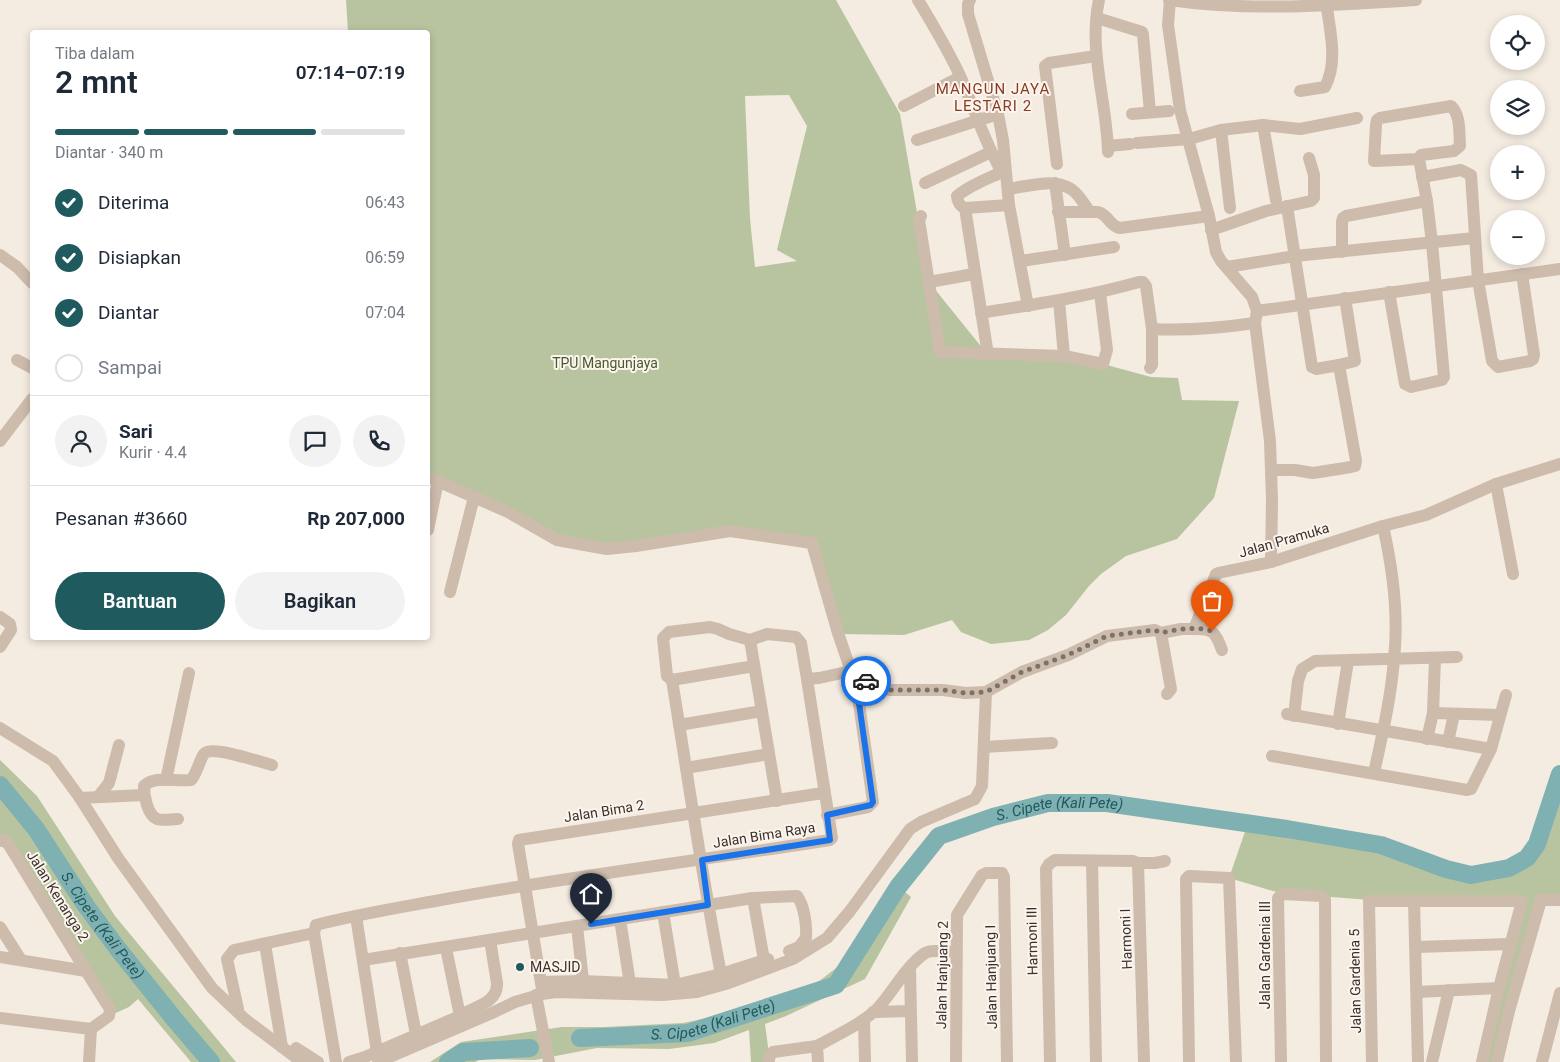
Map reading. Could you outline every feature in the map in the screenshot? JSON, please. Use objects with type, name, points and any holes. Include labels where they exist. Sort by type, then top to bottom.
[{"type":"street","points":[[918,0],[960,77],[977,120],[1006,180]]},
{"type":"street","points":[[970,0],[968,14],[998,114],[1003,140],[1006,180],[1028,306]]},
{"type":"street","points":[[1099,0],[1096,56],[1108,149],[1188,138],[1220,130],[1263,125],[1300,130],[1358,118]]},
{"type":"street","points":[[1271,562],[1271,470],[1265,390],[1256,317],[1247,290],[1221,261],[1216,252],[1209,216],[1180,110],[1168,25],[1169,0],[1252,4],[1416,0]]},
{"type":"street","points":[[1300,90],[1325,88],[1331,73],[1333,56],[1326,2]]},
{"type":"street","points":[[1097,18],[1142,32],[1150,112]]},
{"type":"street","points":[[1058,164],[1045,66],[1049,63],[1096,56]]},
{"type":"street","points":[[904,106],[960,77]]},
{"type":"street","points":[[1389,292],[1405,384],[1411,387],[1440,381],[1444,377],[1432,243],[1419,159],[1421,155],[1454,151],[1460,146],[1457,114],[1451,106],[1389,116],[1377,120],[1374,161],[1419,159]]},
{"type":"street","points":[[1132,114],[1169,111]]},
{"type":"street","points":[[917,140],[998,114]]},
{"type":"street","points":[[1263,125],[1295,256],[1312,367],[1316,369],[1355,361],[1346,298]]},
{"type":"street","points":[[1220,130],[1230,208]]},
{"type":"street","points":[[925,183],[992,152]]},
{"type":"street","points":[[1212,230],[1266,211],[1281,203],[1311,201],[1314,198],[1314,175],[1310,158]]},
{"type":"street","points":[[1422,177],[1461,170],[1471,175],[1478,280],[1492,361],[1498,367],[1533,359],[1534,355],[1522,274]]},
{"type":"street","points":[[1010,205],[965,208],[962,207],[957,196],[972,186],[1006,180],[1055,183],[1070,189],[1089,211]]},
{"type":"street","points":[[1055,183],[1065,254]]},
{"type":"street","points":[[1342,252],[1342,222],[1346,216],[1427,201]]},
{"type":"street","points":[[965,208],[988,355]]},
{"type":"street","points":[[1058,212],[1089,211],[1104,214],[1112,225],[1120,228],[1209,216]]},
{"type":"street","points":[[921,216],[920,220],[940,352],[1064,356],[1103,364],[1107,350],[1100,293]]},
{"type":"street","points":[[1227,267],[1295,256],[1475,238]]},
{"type":"street","points":[[1021,261],[1114,247]]},
{"type":"street","points":[[0,255],[17,267],[30,281]]},
{"type":"street","points":[[1152,329],[1207,329],[1302,303],[1560,269]]},
{"type":"street","points":[[929,282],[974,274]]},
{"type":"street","points":[[981,313],[1059,301],[1143,282],[1146,286],[1152,329],[1152,365],[1150,368]]},
{"type":"street","points":[[1059,301],[1064,356]]},
{"type":"street","points":[[16,360],[30,367]]},
{"type":"street","points":[[1271,470],[1295,470],[1313,473],[1352,467],[1356,464],[1339,365]]},
{"type":"street","points":[[0,441],[30,401]]},
{"type":"street","name":"Jalan Pramuka","points":[[1194,628],[1216,574],[1271,562],[1426,514],[1496,484],[1560,464]]},
{"type":"street","points":[[430,510],[433,479],[508,512],[557,540],[607,549],[730,531],[812,543],[838,633],[853,673],[873,802],[868,807],[827,815]]},
{"type":"street","points":[[1496,484],[1513,574]]},
{"type":"street","points":[[450,592],[474,497]]},
{"type":"street","points":[[1374,773],[1383,731],[1394,659],[1395,603],[1391,563],[1383,526]]},
{"type":"street","points":[[0,617],[10,624],[11,630],[0,647]]},
{"type":"street","points":[[721,974],[672,680],[667,676],[663,638],[665,634],[710,628],[750,640],[777,801]]},
{"type":"street","points":[[807,679],[853,673],[876,686],[890,690],[986,692],[1022,672],[1068,655],[1107,636],[1155,630],[1161,633],[1181,629],[1203,628],[1212,631],[1218,638],[1222,650]]},
{"type":"street","points":[[1161,633],[1171,689],[1167,694]]},
{"type":"street","name":"Jalan Bima Raya","points":[[314,933],[316,925],[526,885],[830,840],[801,642],[796,637],[766,634],[750,640]]},
{"type":"street","points":[[1456,657],[1315,661],[1302,669],[1290,715],[1491,749]]},
{"type":"street","points":[[1427,739],[1433,713],[1436,658]]},
{"type":"street","points":[[1338,724],[1348,661]]},
{"type":"street","points":[[672,680],[754,666]]},
{"type":"street","points":[[166,780],[189,673]]},
{"type":"street","points":[[540,990],[662,995],[697,992],[730,983],[794,959],[827,938],[850,911],[910,829],[921,822],[975,800],[982,786],[986,692]]},
{"type":"street","points":[[1272,756],[1467,790],[1471,789],[1491,749],[1506,695]]},
{"type":"street","points":[[679,725],[762,712]]},
{"type":"street","points":[[1433,713],[1500,715]]},
{"type":"street","points":[[1448,742],[1454,714]]},
{"type":"street","points":[[0,728],[53,761],[80,798],[118,858],[212,988],[238,1010],[282,1042],[318,1062]]},
{"type":"street","points":[[984,747],[1052,743]]},
{"type":"street","points":[[98,797],[109,783],[119,744]]},
{"type":"street","points":[[178,819],[165,820],[155,818],[144,796],[144,786],[148,782],[190,780],[195,775],[202,756],[211,751],[231,754],[272,765]]},
{"type":"street","points":[[686,768],[769,754]]},
{"type":"street","name":"Jalan Bima 2","points":[[526,885],[518,844],[519,840],[824,794]]},
{"type":"street","points":[[80,798],[144,796]]},
{"type":"street","name":"Jalan Kenanga 2","points":[[0,841],[4,840],[9,845],[110,1009],[108,1016],[91,1029]]},
{"type":"street","name":"Harmoni III","points":[[1050,1062],[1046,869],[1048,864],[1055,860],[1092,861]]},
{"type":"street","points":[[1096,1062],[1092,861],[1155,863],[1165,861]]},
{"type":"street","name":"Harmoni I","points":[[1138,863],[1144,1062]]},
{"type":"street","name":"Jalan Hanjuang 2","points":[[956,1062],[957,915],[982,875],[993,872],[1002,873],[1005,892]]},
{"type":"street","points":[[1189,1062],[1186,879],[1189,876],[1229,878],[1236,1062]]},
{"type":"street","points":[[526,885],[540,990],[541,1023],[549,1062]]},
{"type":"street","name":"Jalan Hanjuang I","points":[[1005,892],[1007,1062]]},
{"type":"street","name":"Jalan Gardenia III","points":[[1281,1062],[1278,898],[1283,894],[1322,896],[1325,899],[1326,1062]]},
{"type":"street","points":[[349,1062],[377,1057],[492,1013],[540,990],[583,981],[675,985],[721,974],[799,947],[806,934],[803,913],[797,896],[753,898],[363,960]]},
{"type":"street","points":[[753,898],[764,960]]},
{"type":"street","name":"Jalan Gardenia 5","points":[[1372,1062],[1369,904],[1371,900],[1414,901]]},
{"type":"street","points":[[1496,1062],[1541,900],[1560,900]]},
{"type":"street","points":[[1418,1062],[1418,992],[1414,901],[1522,901],[1482,1062]]},
{"type":"street","points":[[663,912],[675,985]]},
{"type":"street","points":[[356,916],[377,1057]]},
{"type":"street","points":[[620,919],[630,984]]},
{"type":"street","points":[[577,926],[583,981]]},
{"type":"street","points":[[0,927],[21,960]]},
{"type":"street","points":[[238,1010],[226,959],[234,950],[314,933],[336,1062]]},
{"type":"street","points":[[377,1057],[416,1034],[460,1016],[495,996],[497,983],[490,940]]},
{"type":"street","points":[[265,944],[282,1042],[302,1062]]},
{"type":"street","points":[[1416,946],[1510,944]]},
{"type":"street","points":[[446,948],[460,1016]]},
{"type":"street","points":[[770,1062],[772,1052],[817,1046],[868,1016],[927,952],[956,952]]},
{"type":"street","points":[[400,954],[416,1034]]},
{"type":"street","points":[[0,956],[86,971]]},
{"type":"street","points":[[910,969],[912,1062]]},
{"type":"street","points":[[1418,992],[1499,988]]},
{"type":"street","points":[[1432,1062],[1449,990]]},
{"type":"street","points":[[1542,1062],[1560,993]]},
{"type":"street","points":[[868,1016],[910,1011]]},
{"type":"street","points":[[865,1062],[868,1016]]},
{"type":"street","points":[[0,1018],[91,1029],[89,1062]]},
{"type":"street","points":[[817,1046],[818,1062]]},
{"type":"green space","name":"TPU Mangunjaya","points":[[346,0],[836,0],[900,114],[929,282],[988,355],[1103,364],[1151,377],[1178,378],[1182,400],[1239,401],[1214,498],[1177,539],[1126,556],[1101,574],[1066,615],[1048,630],[1029,640],[991,644],[961,632],[952,620],[904,635],[839,634],[809,541],[730,531],[636,546],[557,540],[430,478],[430,30],[348,30]],"holes":[[[789,95],[807,126],[777,250],[797,261],[755,267],[750,219],[745,96]]]},
{"type":"green space","points":[[0,760],[37,796],[115,916],[236,1062],[211,1062],[209,1060],[210,1062],[191,1062],[138,999],[129,1007],[109,1016],[0,837]]},
{"type":"green space","points":[[1560,769],[1560,900],[1541,901],[1497,1062],[1482,1062],[1522,901],[1371,900],[1318,896],[1280,893],[1229,878],[1248,823],[1381,845],[1437,866],[1471,875],[1509,868],[1527,858],[1537,844]]},
{"type":"green space","points":[[892,881],[911,897],[865,979],[765,1024],[770,1062],[751,1062],[749,1030],[714,1043],[669,1049],[597,1048],[535,1060],[481,1059],[475,1062],[430,1062],[461,1042],[562,1027],[683,1023],[732,1013],[784,997],[818,982],[840,965]]},
{"type":"waterway","name":"S. Cipete (Kali Pete)","points":[[580,1038],[688,1033],[836,985],[898,887],[939,836],[993,817],[1048,803],[1107,803],[1287,829],[1381,845],[1446,869],[1471,875],[1509,868],[1527,858],[1537,844],[1560,774]]},
{"type":"waterway","name":"S. Cipete (Kali Pete)","points":[[0,785],[36,829],[86,906],[118,949],[211,1062]]},
{"type":"waterway","name":"S. Cipete (Kali Pete)","points":[[448,1062],[463,1052],[530,1048]]},
{"type":"way so far","points":[[866,681],[890,690],[986,692],[1022,672],[1068,655],[1107,636],[1155,630],[1161,633],[1181,629],[1203,628],[1212,631]]},
{"type":"place","name":"MASJID","points":[[520,967]]},
{"type":"district","name":"MANGUN JAYA LESTARI 2","points":[[993,98]]},
{"type":"route","points":[[591,924],[708,905],[702,860],[830,840],[832,838],[827,815],[871,805],[873,802],[855,675],[866,681]]}]
